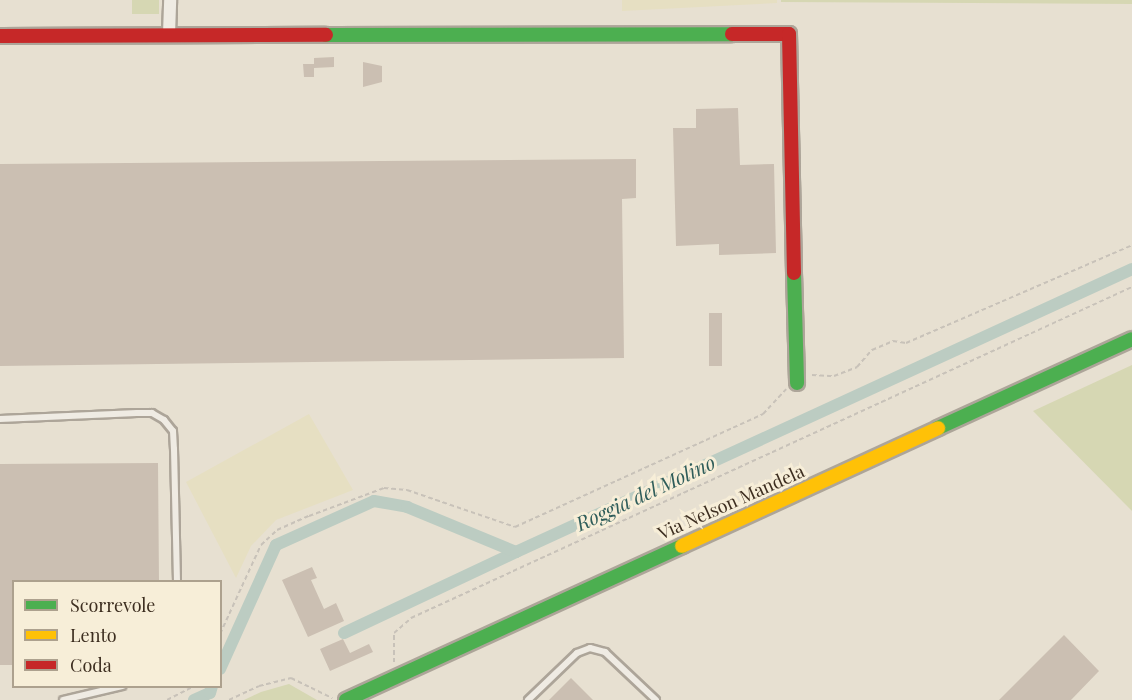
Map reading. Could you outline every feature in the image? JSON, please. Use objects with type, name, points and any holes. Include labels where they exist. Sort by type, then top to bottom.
[{"type":"street","points":[[169,34],[170,0]]},
{"type":"street","points":[[0,36],[789,34],[797,383]]},
{"type":"street","name":"Via Nelson Mandela","points":[[341,699],[1132,339]]},
{"type":"lane","points":[[0,418],[137,412],[152,413],[164,420],[173,431],[177,580]]},
{"type":"lane","points":[[528,700],[577,653],[590,648],[605,652],[656,700]]},
{"type":"lane","points":[[63,700],[117,688]]},
{"type":"path","points":[[222,629],[261,545],[278,530],[309,516],[384,488],[407,490],[515,527],[763,414],[797,383],[813,375],[834,376],[857,367],[872,350],[893,341],[906,343],[1132,245]]},
{"type":"path","points":[[394,676],[394,633],[411,618],[1132,287]]},
{"type":"path","points":[[229,700],[259,686],[291,678],[341,699]]},
{"type":"path","points":[[167,700],[193,688]]},
{"type":"shaded area","points":[[622,0],[777,0],[777,3],[622,11]]},
{"type":"shaded area","points":[[309,414],[353,490],[276,520],[251,546],[236,578],[186,482]]},
{"type":"green space","points":[[132,0],[159,0],[159,14],[132,14]]},
{"type":"green space","points":[[781,0],[1132,0],[1132,4],[781,2]]},
{"type":"green space","points":[[1132,365],[1132,511],[1033,411]]},
{"type":"green space","points":[[289,684],[317,700],[244,700],[261,692]]},
{"type":"building","points":[[334,57],[334,67],[314,68],[314,77],[304,77],[303,64],[314,64],[314,58]]},
{"type":"building","points":[[363,62],[382,66],[382,82],[363,87]]},
{"type":"building","points":[[738,108],[740,165],[774,164],[776,253],[719,255],[719,244],[676,246],[673,128],[696,128],[696,109]]},
{"type":"building","points":[[636,159],[636,198],[622,199],[624,358],[0,366],[0,164]]},
{"type":"building","points":[[709,313],[722,313],[722,366],[709,366]]},
{"type":"building","points":[[158,463],[159,580],[12,580],[12,665],[0,665],[0,464]]},
{"type":"building","points":[[312,567],[317,578],[311,580],[324,609],[336,603],[344,621],[308,637],[282,580]]},
{"type":"building","points":[[1064,635],[1099,671],[1071,700],[999,700]]},
{"type":"building","points":[[343,639],[350,653],[369,644],[373,652],[330,671],[320,649]]},
{"type":"building","points":[[571,678],[593,700],[549,700]]},
{"type":"waterway","name":"Roggia del Molino","points":[[222,665],[276,545],[374,501],[407,507],[516,552],[1132,269]]},
{"type":"waterway","points":[[344,633],[516,552]]},
{"type":"waterway","name":"Roggia del Molino","points":[[194,700],[210,693],[211,688]]},
{"type":"traffic: fast","points":[[326,35],[732,34]]},
{"type":"traffic: fast","points":[[794,273],[797,383]]},
{"type":"traffic: fast","points":[[938,428],[1132,339]]},
{"type":"traffic: fast","points":[[346,700],[682,546]]},
{"type":"traffic: slow","points":[[682,546],[938,428]]},
{"type":"traffic: jam","points":[[732,34],[789,34],[794,273]]},
{"type":"traffic: jam","points":[[0,36],[326,35]]}]
